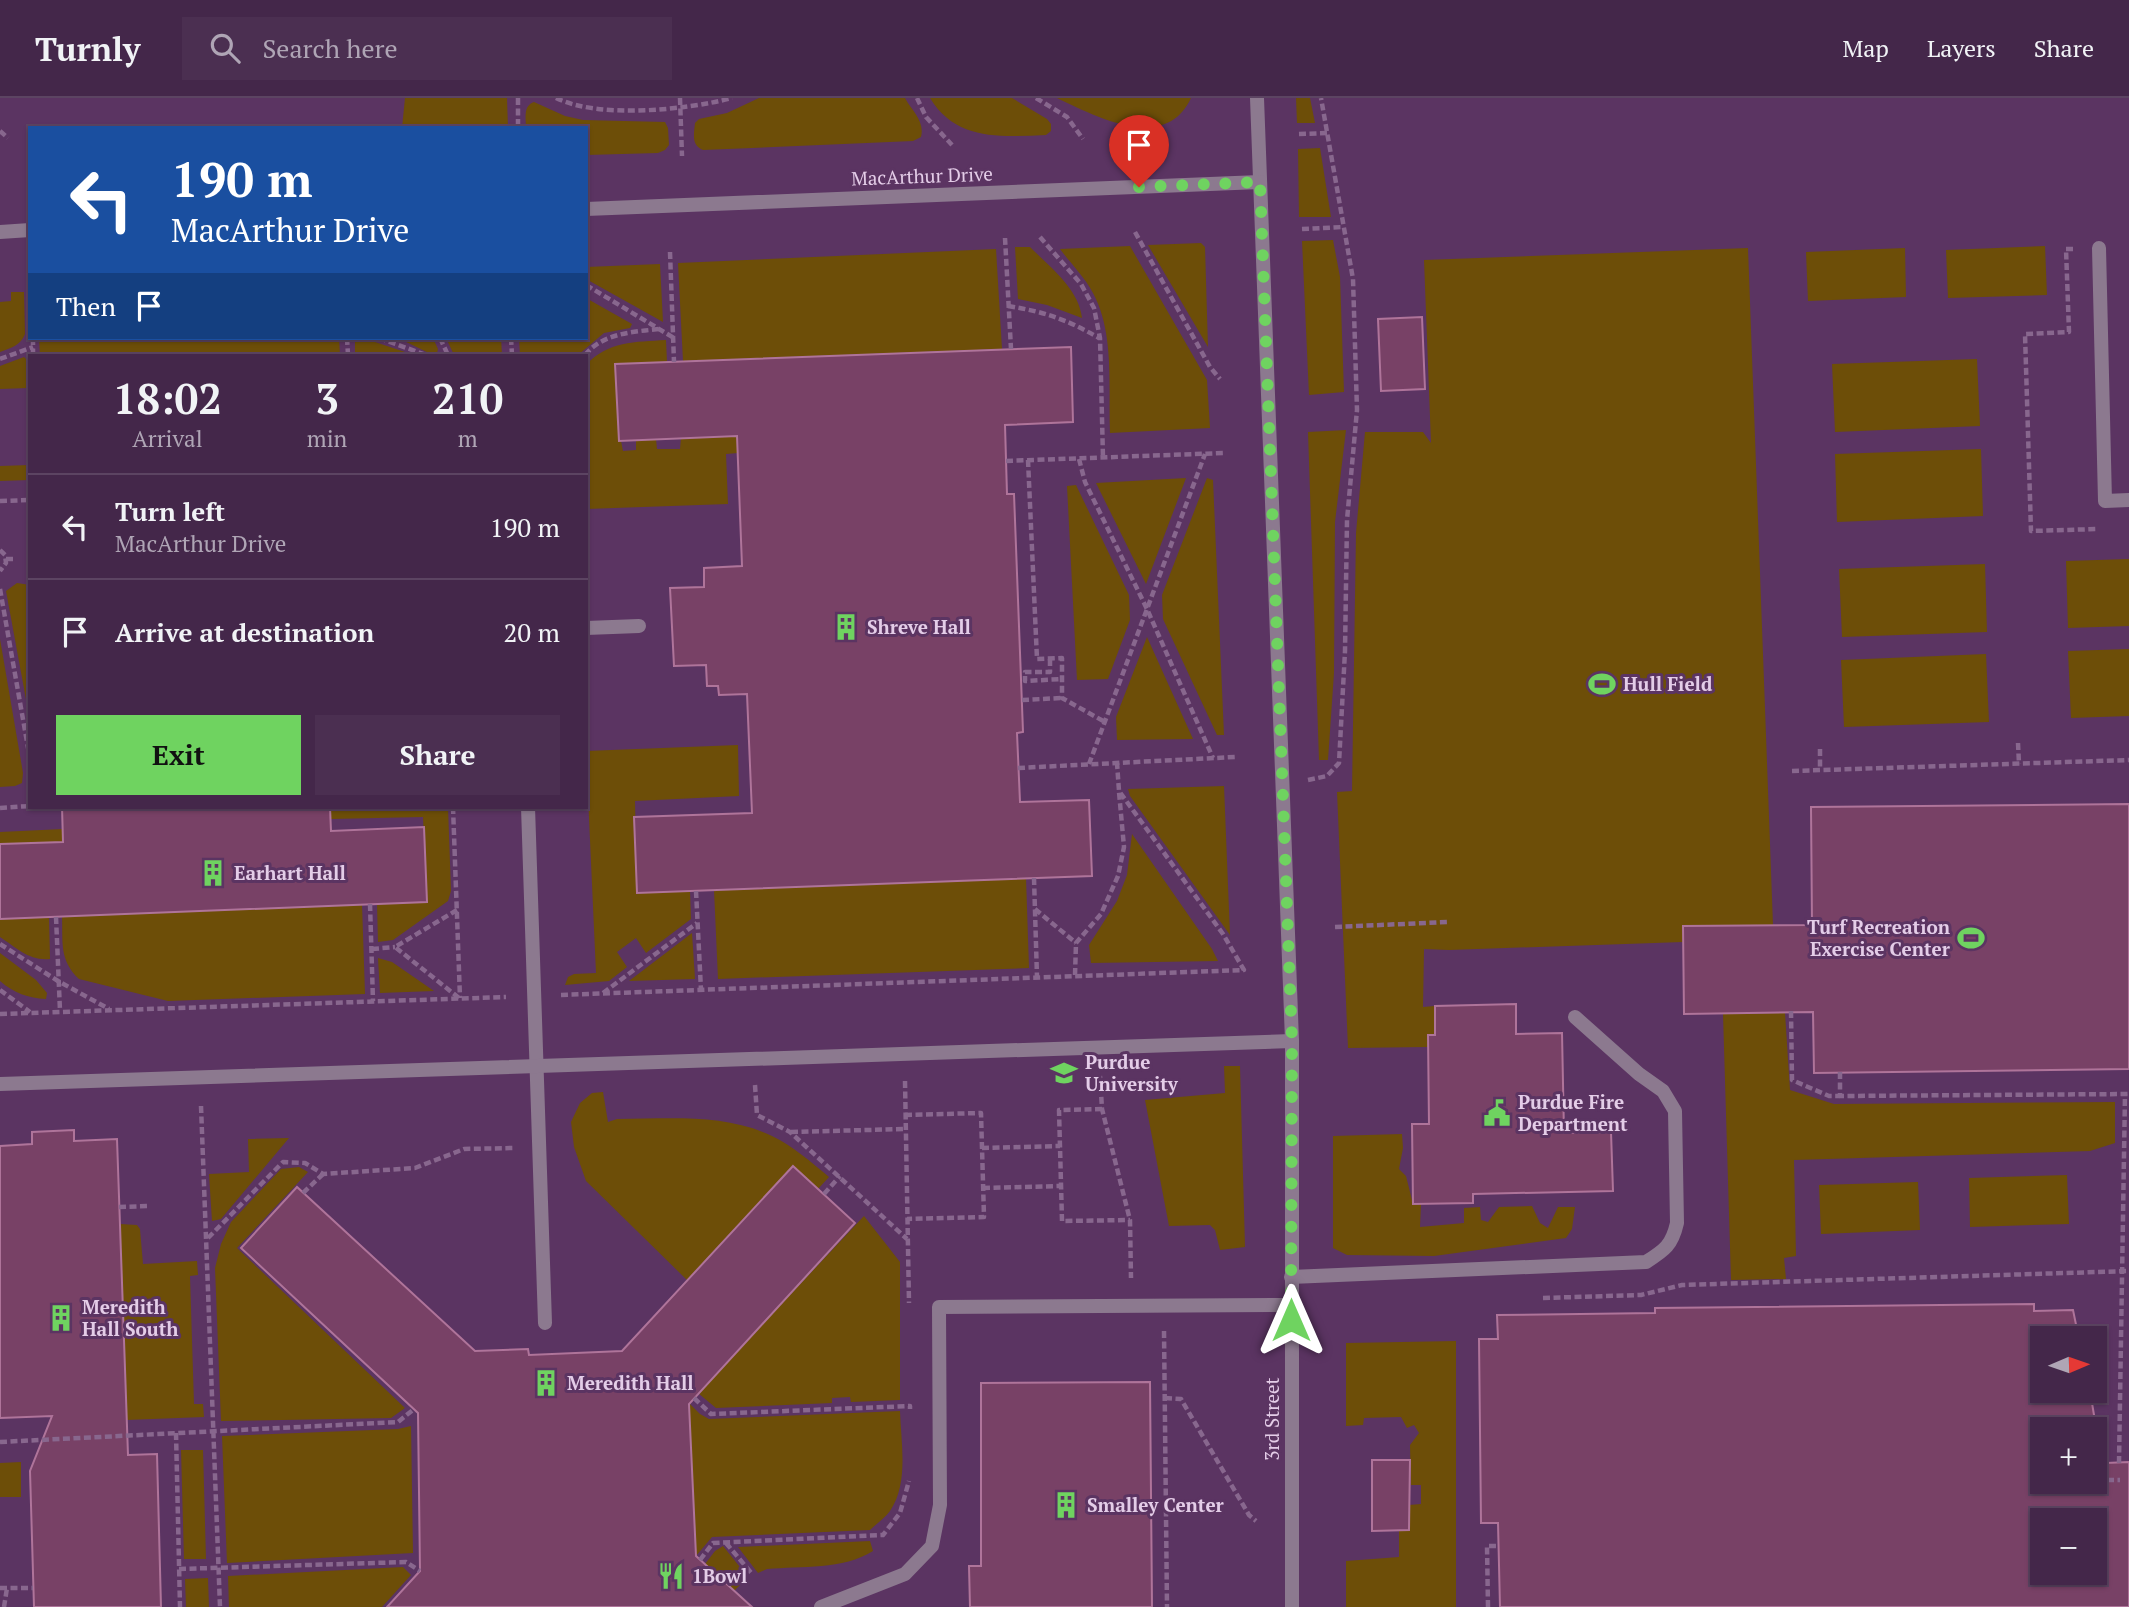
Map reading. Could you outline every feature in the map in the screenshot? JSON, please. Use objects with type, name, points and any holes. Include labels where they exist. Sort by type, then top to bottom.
[{"type":"street","name":"3rd Street","points":[[1257,98],[1292,1041],[1292,1607]]},
{"type":"street","name":"MacArthur Drive","points":[[588,209],[1260,182]]},
{"type":"street","points":[[0,232],[28,230]]},
{"type":"street","points":[[2099,248],[2105,501],[2129,500]]},
{"type":"street","points":[[588,628],[639,626]]},
{"type":"street","points":[[528,809],[545,1323]]},
{"type":"street","points":[[1291,1277],[1646,1262],[1662,1251],[1674,1239],[1677,1223],[1675,1111],[1663,1091],[1639,1074],[1575,1017]]},
{"type":"street","points":[[0,1084],[1292,1041]]},
{"type":"street","points":[[821,1607],[905,1574],[932,1546],[940,1505],[939,1307],[1290,1305]]},
{"type":"path","points":[[518,98],[519,126]]},
{"type":"path","points":[[556,98],[587,109],[702,106],[732,98]]},
{"type":"path","points":[[680,98],[682,156]]},
{"type":"path","points":[[917,98],[926,117],[952,145]]},
{"type":"path","points":[[1036,98],[1067,117],[1083,139]]},
{"type":"path","points":[[1283,785],[1327,776],[1339,763],[1345,651],[1347,520],[1357,410],[1353,279],[1321,98]]},
{"type":"path","points":[[0,131],[8,138]]},
{"type":"path","points":[[1299,134],[1329,133]]},
{"type":"path","points":[[1302,229],[1343,227]]},
{"type":"path","points":[[1135,232],[1210,366],[1220,379]]},
{"type":"path","points":[[1040,237],[1081,284],[1094,308],[1100,338],[1103,458]]},
{"type":"path","points":[[1005,238],[1011,349]]},
{"type":"path","points":[[2099,248],[2066,249],[2069,332],[2025,334],[2031,531],[2101,529]]},
{"type":"path","points":[[670,252],[674,362]]},
{"type":"path","points":[[588,286],[674,338]]},
{"type":"path","points":[[1008,306],[1043,311],[1100,338]]},
{"type":"path","points":[[586,354],[617,334],[660,329]]},
{"type":"path","points":[[33,340],[33,354]]},
{"type":"path","points":[[385,340],[423,354]]},
{"type":"path","points":[[0,359],[33,347]]},
{"type":"path","points":[[1006,461],[1223,453]]},
{"type":"path","points":[[1088,764],[1205,454]]},
{"type":"path","points":[[1079,459],[1085,482],[1147,609],[1213,758]]},
{"type":"path","points":[[1028,460],[1037,659],[1062,658],[1062,698]]},
{"type":"path","points":[[0,501],[28,500]]},
{"type":"path","points":[[0,550],[6,559],[0,571]]},
{"type":"path","points":[[6,559],[13,559]]},
{"type":"path","points":[[0,589],[28,748]]},
{"type":"path","points":[[1050,659],[1051,671],[1025,672],[1025,681],[1062,680]]},
{"type":"path","points":[[1022,700],[1062,698],[1105,722]]},
{"type":"path","points":[[2018,743],[2019,764]]},
{"type":"path","points":[[1821,749],[1821,770]]},
{"type":"path","points":[[1018,768],[1235,757]]},
{"type":"path","points":[[1792,771],[2129,760]]},
{"type":"path","points":[[1075,975],[1076,943],[1101,914],[1118,876],[1124,847],[1117,763]]},
{"type":"path","points":[[0,1014],[1244,970],[1223,934],[1119,791]]},
{"type":"path","points":[[0,808],[28,806]]},
{"type":"path","points":[[453,809],[460,998]]},
{"type":"path","points":[[1034,878],[1037,977]]},
{"type":"path","points":[[696,891],[701,990]]},
{"type":"path","points":[[370,904],[373,1001]]},
{"type":"path","points":[[1035,909],[1076,943]]},
{"type":"path","points":[[371,949],[395,947],[457,910]]},
{"type":"path","points":[[56,917],[60,1011]]},
{"type":"path","points":[[1335,927],[1448,922]]},
{"type":"path","points":[[603,993],[698,923]]},
{"type":"path","points":[[0,944],[58,981],[110,1009]]},
{"type":"path","points":[[395,947],[460,998]]},
{"type":"path","points":[[0,990],[31,1013]]},
{"type":"path","points":[[1791,1011],[1792,1080],[1829,1096],[2127,1094],[2121,1273],[2119,1463]]},
{"type":"path","points":[[754,1060],[757,1115],[790,1132],[908,1240]]},
{"type":"path","points":[[1840,1072],[1840,1096]]},
{"type":"path","points":[[200,1077],[220,1607]]},
{"type":"path","points":[[1130,1220],[1062,1222],[1059,1110],[1102,1109],[1130,1220],[1131,1306]]},
{"type":"path","points":[[907,1219],[984,1217],[981,1113],[905,1115],[907,1219],[908,1240],[909,1309]]},
{"type":"path","points":[[790,1132],[905,1129]]},
{"type":"path","points":[[982,1148],[1060,1146]]},
{"type":"path","points":[[208,1239],[283,1162],[305,1163],[323,1174],[415,1168],[464,1149],[540,1147]]},
{"type":"path","points":[[303,1193],[323,1174]]},
{"type":"path","points":[[824,1194],[840,1176]]},
{"type":"path","points":[[983,1188],[1061,1186]]},
{"type":"path","points":[[119,1207],[149,1206]]},
{"type":"path","points":[[1534,1298],[1641,1295],[1682,1285],[2129,1271]]},
{"type":"path","points":[[1164,1306],[1167,1607]]},
{"type":"path","points":[[694,1398],[710,1414],[910,1406],[910,1419]]},
{"type":"path","points":[[1165,1398],[1181,1399],[1249,1515],[1256,1521]]},
{"type":"path","points":[[0,1442],[398,1422],[414,1409]]},
{"type":"path","points":[[176,1433],[180,1607]]},
{"type":"path","points":[[700,1560],[713,1543],[883,1535],[900,1513],[909,1485],[909,1471]]},
{"type":"path","points":[[2107,1480],[2120,1480]]},
{"type":"path","points":[[726,1542],[753,1576]]},
{"type":"path","points":[[1488,1607],[1487,1546],[1499,1546]]},
{"type":"path","points":[[179,1569],[406,1562],[421,1571]]},
{"type":"path","points":[[0,1588],[33,1588]]},
{"type":"path","points":[[4,1607],[7,1588]]},
{"type":"shaded area","points":[[405,98],[507,98],[508,126],[402,126]]},
{"type":"shaded area","points":[[759,98],[905,98],[920,121],[921,137],[913,141],[703,150],[699,148],[694,139],[694,131],[695,123],[699,119],[727,113]]},
{"type":"shaded area","points":[[930,98],[1012,98],[1047,119],[1051,124],[1051,131],[1046,135],[996,136],[966,129],[941,112]]},
{"type":"shaded area","points":[[1057,98],[1191,98],[1179,115],[1164,124],[1147,127],[1109,121]]},
{"type":"shaded area","points":[[1296,98],[1310,98],[1315,123],[1297,123]]},
{"type":"shaded area","points":[[534,102],[565,116],[583,120],[665,122],[669,145],[658,153],[588,155],[588,126],[526,126],[530,104]]},
{"type":"shaded area","points":[[1320,148],[1331,217],[1299,217],[1298,149]]},
{"type":"shaded area","points":[[1333,240],[1340,277],[1344,392],[1309,395],[1302,241]]},
{"type":"shaded area","points":[[1201,243],[1205,247],[1208,347],[1148,245]]},
{"type":"shaded area","points":[[1130,246],[1207,380],[1210,428],[1110,433],[1109,361],[1105,326],[1093,293],[1060,249]]},
{"type":"shaded area","points":[[2045,246],[2047,295],[1948,298],[1946,250]]},
{"type":"shaded area","points":[[1015,247],[1030,247],[1054,271],[1070,288],[1080,307],[1082,318],[1047,305],[1018,299]]},
{"type":"shaded area","name":"Hull Field","points":[[1748,248],[1773,925],[1683,926],[1683,942],[1424,949],[1423,1007],[1435,1006],[1435,1035],[1428,1036],[1428,1047],[1348,1048],[1337,792],[1352,791],[1356,533],[1365,432],[1423,432],[1431,443],[1424,260]]},
{"type":"shaded area","points":[[1905,248],[1906,297],[1808,301],[1806,252]]},
{"type":"shaded area","points":[[996,249],[1002,349],[683,361],[678,263]]},
{"type":"shaded area","points":[[660,264],[663,322],[588,280],[588,267]]},
{"type":"shaded area","points":[[11,292],[24,292],[25,334],[18,343],[0,352],[0,302],[11,301]]},
{"type":"shaded area","points":[[588,299],[632,324],[630,328],[604,333],[579,354],[520,354],[519,340],[588,340]]},
{"type":"shaded area","points":[[39,340],[339,340],[340,354],[40,354]]},
{"type":"shaded area","points":[[355,340],[369,340],[411,354],[355,354]]},
{"type":"shaded area","points":[[402,340],[434,340],[438,349],[437,353],[431,354]]},
{"type":"shaded area","points":[[447,340],[501,340],[502,354],[454,354]]},
{"type":"shaded area","points":[[666,340],[667,362],[615,364],[619,441],[623,451],[636,450],[636,440],[656,439],[657,449],[680,449],[681,438],[737,436],[738,453],[726,454],[728,504],[588,509],[588,363],[603,351],[633,342]]},
{"type":"shaded area","points":[[24,357],[27,360],[28,388],[0,389],[0,366]]},
{"type":"shaded area","points":[[1977,359],[1980,426],[1835,432],[1832,364]]},
{"type":"shaded area","points":[[1346,430],[1335,522],[1334,673],[1328,760],[1319,760],[1308,432]]},
{"type":"shaded area","points":[[1981,449],[1983,516],[1837,522],[1835,454]]},
{"type":"shaded area","points":[[28,465],[28,480],[0,481],[0,466]]},
{"type":"shaded area","points":[[1186,478],[1146,584],[1096,483]]},
{"type":"shaded area","points":[[1207,478],[1213,480],[1224,735],[1217,735],[1163,619],[1162,595]]},
{"type":"shaded area","points":[[1076,485],[1129,595],[1130,620],[1108,679],[1077,680],[1067,486]]},
{"type":"shaded area","points":[[2129,559],[2129,626],[2068,628],[2066,561]]},
{"type":"shaded area","points":[[1985,564],[1987,632],[1842,637],[1839,569]]},
{"type":"shaded area","points":[[17,583],[28,585],[28,710],[6,591]]},
{"type":"shaded area","points":[[1147,637],[1193,739],[1117,740],[1116,717]]},
{"type":"shaded area","points":[[0,639],[23,773],[22,783],[0,787]]},
{"type":"shaded area","points":[[2129,649],[2129,716],[2071,718],[2068,651]]},
{"type":"shaded area","points":[[1986,654],[1989,722],[1844,727],[1841,660]]},
{"type":"shaded area","points":[[738,745],[739,796],[635,801],[637,893],[690,891],[691,919],[646,953],[636,938],[617,952],[627,967],[609,981],[565,985],[568,977],[574,974],[596,973],[588,751]]},
{"type":"shaded area","points":[[1224,786],[1230,935],[1130,796],[1128,789]]},
{"type":"shaded area","points":[[330,809],[448,809],[451,891],[448,901],[393,940],[378,942],[377,904],[427,902],[423,817],[331,819]]},
{"type":"shaded area","points":[[63,829],[64,842],[0,844],[0,832]]},
{"type":"shaded area","points":[[1132,834],[1218,961],[1091,963],[1089,945],[1117,901],[1127,875]]},
{"type":"shaded area","points":[[1026,878],[1029,968],[718,979],[714,890]]},
{"type":"shaded area","points":[[362,904],[365,994],[168,1001],[79,979],[68,965],[63,950],[62,916]]},
{"type":"shaded area","points":[[49,917],[50,959],[29,956],[0,937],[0,919]]},
{"type":"shaded area","points":[[692,933],[695,979],[629,981]]},
{"type":"shaded area","points":[[0,953],[36,980],[47,993],[46,999],[22,994],[0,981]]},
{"type":"shaded area","points":[[378,958],[392,962],[434,991],[380,993]]},
{"type":"shaded area","points":[[1785,1013],[1790,1090],[1834,1104],[2115,1102],[2115,1143],[2090,1151],[1794,1160],[1796,1256],[1784,1258],[1786,1279],[1731,1280],[1723,1014]]},
{"type":"shaded area","points":[[1224,1066],[1240,1066],[1245,1247],[1220,1250],[1215,1230],[1210,1225],[1169,1226],[1145,1100],[1225,1093]]},
{"type":"shaded area","points":[[603,1092],[608,1122],[617,1119],[676,1118],[735,1124],[780,1140],[829,1177],[818,1189],[793,1166],[687,1280],[586,1181],[574,1147],[571,1122],[580,1103],[592,1093]]},
{"type":"shaded area","points":[[1402,1134],[1403,1148],[1399,1169],[1406,1176],[1413,1204],[1421,1204],[1420,1227],[1464,1223],[1464,1208],[1480,1207],[1481,1220],[1488,1222],[1499,1207],[1532,1206],[1540,1223],[1548,1228],[1558,1207],[1575,1207],[1572,1229],[1566,1238],[1434,1256],[1347,1255],[1333,1248],[1333,1136]]},
{"type":"shaded area","points":[[289,1138],[221,1219],[212,1221],[209,1174],[249,1172],[248,1139]]},
{"type":"shaded area","points":[[299,1167],[308,1172],[237,1248],[405,1408],[391,1418],[221,1421],[215,1268],[221,1244],[231,1222],[281,1169]]},
{"type":"shaded area","points":[[2067,1175],[2069,1224],[1970,1227],[1969,1178]]},
{"type":"shaded area","points":[[1918,1182],[1920,1230],[1821,1234],[1819,1185]]},
{"type":"shaded area","points":[[864,1216],[900,1262],[900,1400],[851,1402],[850,1397],[832,1398],[832,1403],[716,1408],[698,1393]]},
{"type":"shaded area","points":[[120,1224],[137,1225],[140,1229],[143,1264],[197,1261],[198,1275],[190,1276],[194,1404],[203,1404],[204,1417],[126,1420]]},
{"type":"shaded area","points":[[1456,1341],[1456,1607],[1346,1607],[1346,1561],[1399,1557],[1399,1531],[1409,1530],[1409,1505],[1421,1504],[1421,1485],[1411,1485],[1410,1445],[1419,1433],[1414,1425],[1407,1428],[1401,1417],[1364,1418],[1363,1425],[1346,1426],[1346,1343]]},
{"type":"shaded area","points":[[689,1403],[709,1419],[900,1411],[903,1462],[896,1500],[888,1514],[870,1530],[712,1537],[696,1556]]},
{"type":"shaded area","points":[[411,1426],[413,1553],[227,1563],[222,1436],[398,1429]]},
{"type":"shaded area","points":[[181,1450],[203,1450],[206,1559],[184,1559]]},
{"type":"shaded area","points":[[21,1462],[21,1497],[0,1497],[0,1463]]},
{"type":"shaded area","points":[[870,1541],[873,1551],[849,1561],[821,1566],[767,1569],[758,1573],[738,1547]]},
{"type":"shaded area","points":[[723,1546],[748,1577],[734,1591],[705,1564],[715,1551]]},
{"type":"shaded area","points":[[403,1567],[411,1575],[382,1607],[229,1607],[228,1576]]},
{"type":"shaded area","points":[[208,1578],[209,1607],[186,1607],[185,1579]]},
{"type":"building","points":[[1422,317],[1425,389],[1381,391],[1378,319]]},
{"type":"building","name":"Shreve Hall","points":[[1071,347],[1073,422],[1005,425],[1007,494],[1014,494],[1023,732],[1017,733],[1020,802],[1089,800],[1092,876],[637,893],[634,817],[752,813],[747,694],[719,695],[718,686],[707,686],[706,665],[674,666],[670,588],[704,587],[704,568],[742,566],[737,436],[619,441],[615,364]]},
{"type":"building","name":"Turf Recreation Exercise Center","points":[[2129,804],[2129,1069],[1814,1073],[1813,1012],[1684,1014],[1683,926],[1812,925],[1811,807]]},
{"type":"building","name":"Earhart Hall","points":[[62,809],[330,809],[331,831],[424,827],[427,902],[0,919],[0,844],[63,842]]},
{"type":"building","name":"Purdue Fire Department","points":[[1516,1004],[1516,1034],[1562,1033],[1564,1133],[1611,1132],[1613,1191],[1473,1194],[1473,1203],[1413,1204],[1412,1124],[1429,1124],[1428,1035],[1435,1035],[1435,1006]]},
{"type":"building","name":"Meredith Hall South","points":[[74,1130],[74,1141],[117,1139],[128,1455],[157,1454],[161,1607],[34,1607],[30,1471],[52,1416],[0,1418],[0,1146],[32,1144],[32,1132]]},
{"type":"building","name":"Meredith Hall","points":[[793,1166],[855,1223],[689,1404],[696,1556],[752,1607],[387,1607],[420,1571],[418,1413],[241,1248],[297,1187],[475,1351],[528,1349],[529,1355],[622,1351]]},
{"type":"building","points":[[2034,1304],[2034,1311],[2073,1310],[2076,1326],[2030,1326],[2030,1404],[2092,1404],[2094,1417],[2030,1417],[2030,1494],[2107,1494],[2107,1463],[2129,1462],[2129,1607],[1500,1607],[1498,1523],[1481,1523],[1479,1339],[1498,1339],[1497,1315],[1655,1313],[1655,1308]]},
{"type":"building","name":"Smalley Center","points":[[1150,1382],[1152,1607],[970,1607],[969,1566],[981,1566],[981,1383]]},
{"type":"building","points":[[1372,1460],[1410,1460],[1409,1530],[1372,1531]]},
{"type":"place","name":"Shreve Hall","points":[[846,627]]},
{"type":"place","name":"Hull Field","points":[[1602,684]]},
{"type":"place","name":"Earhart Hall","points":[[213,873]]},
{"type":"place","name":"Turf Recreation Exercise Center","points":[[1971,938]]},
{"type":"place","name":"Purdue University","points":[[1064,1073]]},
{"type":"place","name":"Purdue Fire Department","points":[[1497,1113]]},
{"type":"place","name":"Meredith Hall South","points":[[61,1318]]},
{"type":"place","name":"Meredith Hall","points":[[546,1383]]},
{"type":"place","name":"Smalley Center","points":[[1066,1505]]},
{"type":"place","name":"1Bowl","points":[[671,1576]]},
{"type":"route","points":[[1139,187],[1260,182],[1292,1041],[1291,1320]]}]
